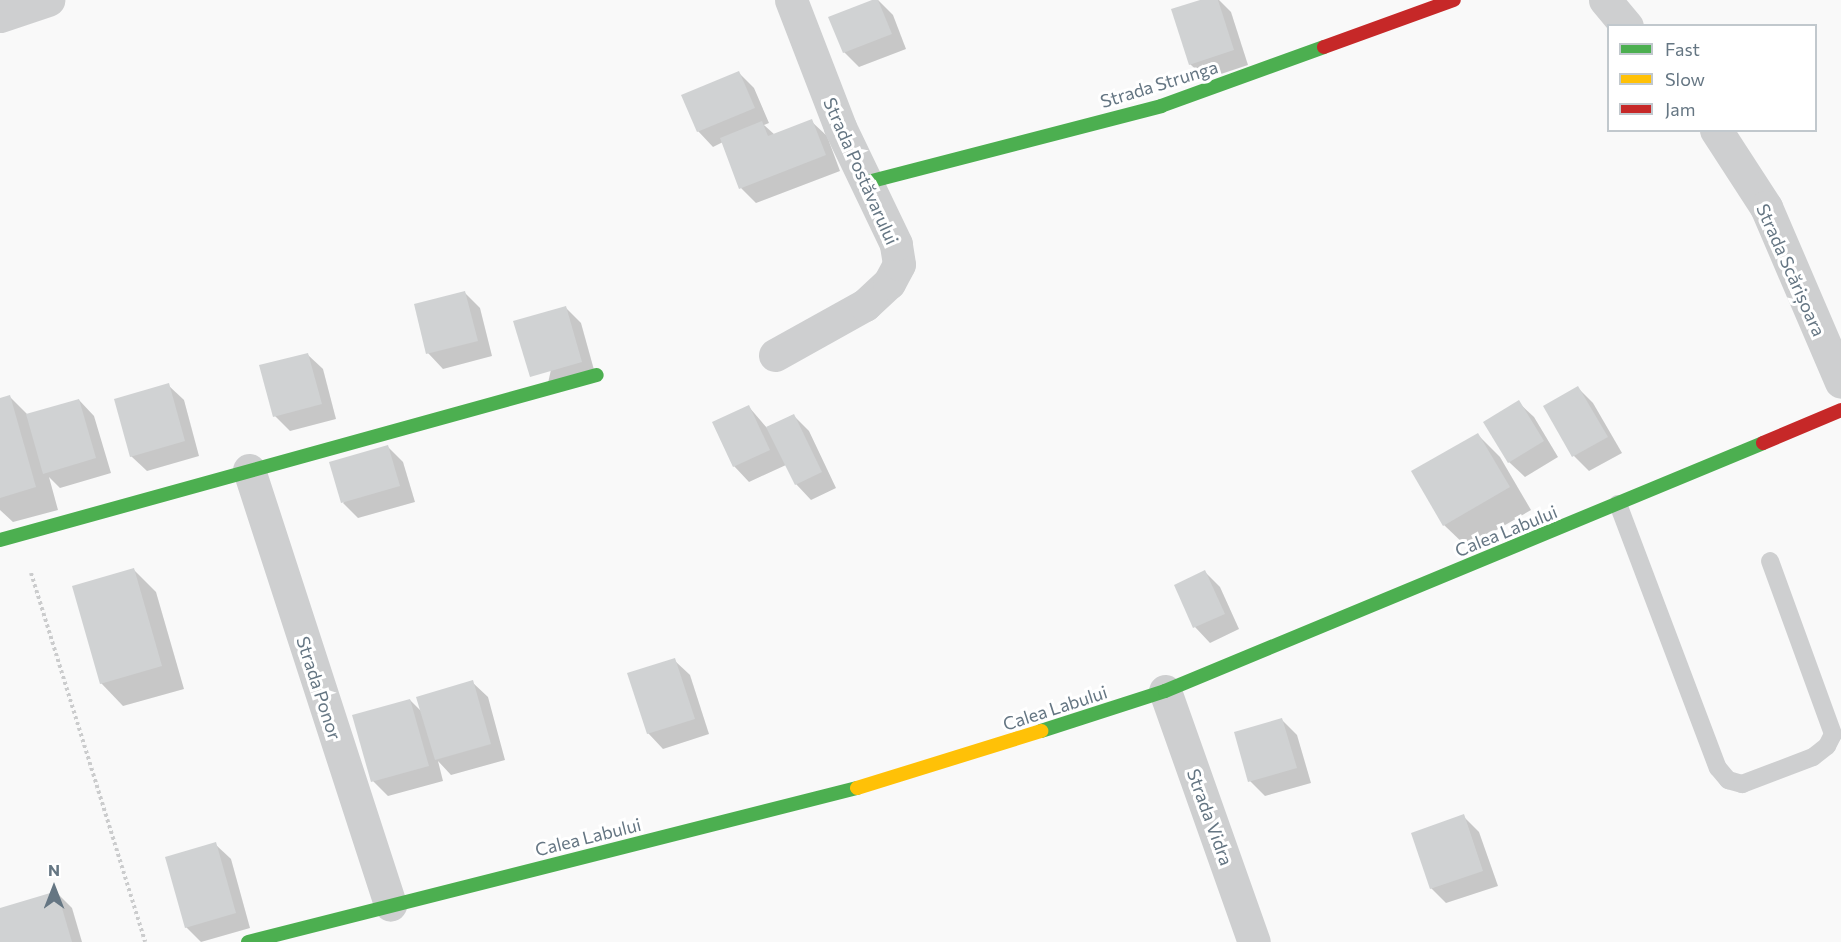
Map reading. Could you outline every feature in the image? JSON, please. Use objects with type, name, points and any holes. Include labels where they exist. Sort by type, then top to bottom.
[{"type":"street","points":[[0,16],[48,0]]},
{"type":"street","name":"Strada Postăvarului","points":[[775,355],[865,305],[890,284],[899,264],[896,244],[840,127],[791,0]]},
{"type":"street","name":"Strada Strunga","points":[[868,182],[1161,106],[1454,0]]},
{"type":"street","points":[[1605,0],[1625,24]]},
{"type":"street","name":"Strada Scărișoara","points":[[1717,132],[1766,207],[1841,382]]},
{"type":"street","points":[[0,540],[597,375]]},
{"type":"street","name":"Calea Labului","points":[[248,942],[296,935],[390,905],[889,780],[1165,691],[1841,410]]},
{"type":"street","name":"Strada Ponor","points":[[249,470],[390,905]]},
{"type":"street","name":"Strada Vidra","points":[[1165,691],[1254,942]]},
{"type":"lane","points":[[1618,504],[1718,768],[1728,780],[1742,784],[1813,757],[1827,746],[1833,734],[1770,561]]},
{"type":"path","points":[[31,573],[145,942]]},
{"type":"building","points":[[872,0],[878,0],[892,34],[843,53],[828,17]]},
{"type":"building","points":[[1200,0],[1218,0],[1234,50],[1189,65],[1171,9]]},
{"type":"building","points":[[739,71],[755,108],[697,132],[681,95]]},
{"type":"building","points":[[812,119],[826,155],[739,189],[720,138],[762,121],[768,136]]},
{"type":"building","points":[[465,291],[478,341],[426,354],[414,304]]},
{"type":"building","points":[[566,306],[582,362],[530,377],[513,321]]},
{"type":"building","points":[[308,353],[322,404],[273,417],[259,365]]},
{"type":"building","points":[[169,383],[185,441],[130,457],[114,399]]},
{"type":"building","points":[[1578,386],[1608,437],[1572,457],[1543,406]]},
{"type":"building","points":[[10,395],[36,487],[0,498],[0,398]]},
{"type":"building","points":[[79,399],[96,458],[43,474],[26,414]]},
{"type":"building","points":[[1519,400],[1544,441],[1508,463],[1483,422]]},
{"type":"building","points":[[749,405],[770,450],[733,467],[712,422]]},
{"type":"building","points":[[794,414],[822,472],[795,485],[766,427]]},
{"type":"building","points":[[1478,433],[1510,487],[1443,526],[1411,471]]},
{"type":"building","points":[[388,445],[400,486],[341,503],[329,462]]},
{"type":"building","points":[[134,568],[162,666],[100,684],[72,586]]},
{"type":"building","points":[[1205,570],[1225,614],[1193,628],[1174,585]]},
{"type":"building","points":[[675,658],[695,719],[647,734],[627,673]]},
{"type":"building","points":[[473,680],[491,744],[435,760],[416,697]]},
{"type":"building","points":[[410,699],[429,766],[371,782],[352,715]]},
{"type":"building","points":[[1282,718],[1297,768],[1248,782],[1234,732]]},
{"type":"building","points":[[1464,814],[1483,871],[1430,889],[1411,833]]},
{"type":"building","points":[[216,842],[236,913],[185,928],[165,857]]},
{"type":"building","points":[[57,891],[72,942],[0,942],[0,908]]},
{"type":"traffic: fast","points":[[868,182],[1161,106],[1324,47]]},
{"type":"traffic: fast","points":[[0,540],[597,375]]},
{"type":"traffic: fast","points":[[1041,731],[1165,691],[1763,443]]},
{"type":"traffic: fast","points":[[248,942],[857,788]]},
{"type":"traffic: slow","points":[[857,788],[1041,731]]},
{"type":"traffic: jam","points":[[1324,47],[1454,0]]},
{"type":"traffic: jam","points":[[1763,443],[1841,410]]}]
